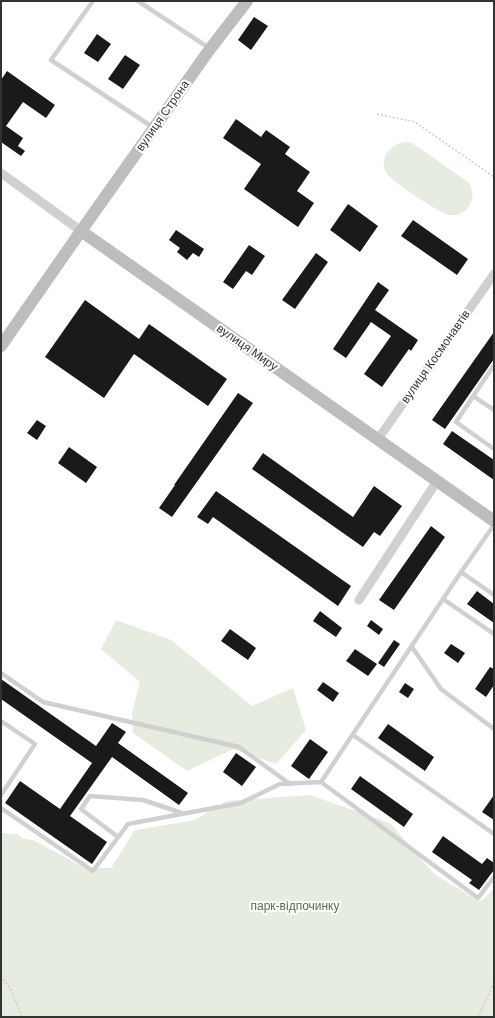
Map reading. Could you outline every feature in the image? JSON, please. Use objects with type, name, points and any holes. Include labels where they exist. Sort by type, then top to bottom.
[{"type":"main road","name":"вулиця Строна","points":[[1,346],[210,49],[247,1]]},
{"type":"main road","name":"вулиця Миру","points":[[81,231],[494,521]]},
{"type":"street","name":"вулиця Миру","points":[[1,173],[81,231]]},
{"type":"street","name":"вулиця Космонавтів","points":[[378,439],[494,274]]},
{"type":"street","points":[[359,600],[438,481]]},
{"type":"lane","points":[[93,1],[51,60],[154,129]]},
{"type":"lane","points":[[138,1],[210,49]]},
{"type":"lane","points":[[494,365],[456,422],[494,449]]},
{"type":"lane","points":[[474,396],[494,410]]},
{"type":"lane","points":[[322,782],[461,572],[494,525]]},
{"type":"lane","points":[[461,572],[494,595]]},
{"type":"lane","points":[[443,599],[494,634]]},
{"type":"lane","points":[[412,647],[441,689],[494,728]]},
{"type":"lane","points":[[1,674],[43,702],[239,747],[290,784]]},
{"type":"lane","points":[[1,721],[34,744],[1,795]]},
{"type":"lane","points":[[353,735],[494,834]]},
{"type":"lane","points":[[1,808],[93,871],[128,824],[241,802],[280,784],[322,782],[478,898],[494,877]]},
{"type":"lane","points":[[118,837],[80,809],[90,796],[143,800],[184,814]]},
{"type":"path","points":[[377,114],[415,122],[494,177]]},
{"type":"path","points":[[1,976],[11,990],[22,1017]]},
{"type":"path","points":[[478,1017],[494,982]]},
{"type":"green space","points":[[405,142],[412,143],[468,182],[472,190],[472,196],[470,205],[466,210],[456,215],[444,213],[407,190],[388,175],[384,164],[386,154],[394,146]]},
{"type":"green space","points":[[116,620],[171,640],[252,706],[293,688],[306,730],[276,764],[233,749],[187,771],[133,733],[132,713],[140,682],[101,649]]},
{"type":"green space","name":"парк-відпочинку","points":[[310,795],[390,823],[434,874],[479,901],[484,899],[494,888],[494,1017],[1,1017],[1,833],[17,834],[24,839],[33,840],[85,868],[111,868],[135,830],[195,820],[226,801]]},
{"type":"building","points":[[254,17],[268,26],[251,50],[238,40]]},
{"type":"building","points":[[97,34],[111,44],[98,62],[84,53]]},
{"type":"building","points":[[125,55],[140,65],[123,89],[108,79]]},
{"type":"building","points":[[7,71],[55,105],[46,118],[23,102],[6,126],[23,138],[18,146],[25,151],[21,156],[1,142],[1,80]]},
{"type":"building","points":[[236,119],[261,137],[266,130],[290,147],[285,154],[310,172],[297,191],[314,203],[298,227],[244,189],[261,164],[223,138]]},
{"type":"building","points":[[348,204],[378,226],[360,252],[330,230]]},
{"type":"building","points":[[413,220],[468,259],[457,275],[401,236]]},
{"type":"building","points":[[176,230],[204,249],[199,257],[193,253],[187,260],[177,252],[180,248],[169,240]]},
{"type":"building","points":[[249,245],[265,256],[252,275],[246,271],[233,289],[223,282]]},
{"type":"building","points":[[316,253],[328,262],[295,309],[282,300]]},
{"type":"building","points":[[378,282],[389,290],[375,310],[418,340],[411,351],[409,349],[382,387],[364,374],[391,336],[371,322],[346,358],[333,349]]},
{"type":"building","points":[[85,300],[139,339],[149,324],[227,379],[208,406],[134,354],[104,398],[45,357]]},
{"type":"building","points":[[494,332],[494,359],[445,429],[432,420]]},
{"type":"building","points":[[238,393],[253,403],[172,517],[159,508]]},
{"type":"building","points":[[37,420],[46,426],[37,440],[27,433]]},
{"type":"building","points":[[452,431],[494,460],[494,480],[443,444]]},
{"type":"building","points":[[69,447],[97,467],[86,483],[58,463]]},
{"type":"building","points":[[263,453],[353,517],[374,486],[402,506],[380,536],[374,532],[363,547],[252,469]]},
{"type":"building","points":[[216,491],[351,586],[338,606],[213,517],[208,524],[197,517]]},
{"type":"building","points":[[431,526],[445,537],[394,610],[379,600]]},
{"type":"building","points":[[477,591],[494,604],[494,623],[467,604]]},
{"type":"building","points":[[320,611],[342,628],[336,637],[313,621]]},
{"type":"building","points":[[371,620],[383,629],[379,635],[367,626]]},
{"type":"building","points":[[230,629],[256,648],[248,660],[221,641]]},
{"type":"building","points":[[394,640],[400,644],[384,667],[378,663]]},
{"type":"building","points":[[451,644],[465,653],[458,663],[444,653]]},
{"type":"building","points":[[355,649],[377,664],[368,676],[346,661]]},
{"type":"building","points":[[490,667],[494,669],[494,685],[486,697],[475,689]]},
{"type":"building","points":[[1,679],[96,746],[112,723],[126,732],[118,743],[188,793],[179,805],[112,757],[70,816],[107,842],[92,864],[5,803],[20,781],[60,809],[92,763],[1,699]]},
{"type":"building","points":[[323,682],[339,693],[333,702],[317,690]]},
{"type":"building","points":[[405,683],[414,689],[408,698],[399,692]]},
{"type":"building","points":[[388,724],[434,757],[425,771],[378,738]]},
{"type":"building","points":[[310,739],[328,752],[309,779],[291,766]]},
{"type":"building","points":[[236,753],[256,767],[242,786],[223,772]]},
{"type":"building","points":[[360,776],[413,814],[404,827],[351,789]]},
{"type":"building","points":[[494,795],[494,820],[482,812]]},
{"type":"building","points":[[443,836],[482,864],[487,858],[494,863],[494,870],[479,890],[469,883],[472,880],[432,852]]}]
